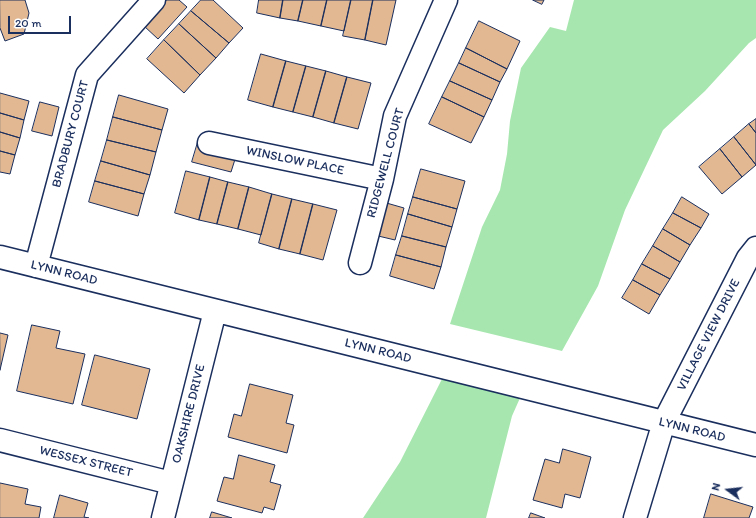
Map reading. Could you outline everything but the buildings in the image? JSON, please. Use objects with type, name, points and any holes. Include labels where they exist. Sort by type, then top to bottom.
[{"type":"street","name":"BRADBURY COURT","points":[[36,266],[87,75],[154,0]]},
{"type":"street","name":"RIDGEWELL COURT","points":[[360,263],[382,179],[395,116],[446,0]]},
{"type":"street","name":"WINSLOW PLACE","points":[[209,143],[382,179]]},
{"type":"street","name":"VILLAGE VIEW DRIVE","points":[[635,518],[664,422],[748,258],[756,248]]},
{"type":"street","name":"LYNN ROAD","points":[[0,257],[756,446]]},
{"type":"street","name":"OAKSHIRE DRIVE","points":[[163,518],[215,311]]},
{"type":"street","name":"WESSEX STREET","points":[[0,440],[171,484]]},
{"type":"green space","points":[[574,0],[756,0],[756,38],[749,43],[705,91],[663,130],[625,210],[598,286],[562,351],[450,324],[482,227],[500,190],[507,154],[510,121],[521,68],[550,27],[566,31]]},
{"type":"green space","points":[[442,379],[520,398],[512,416],[486,518],[363,518],[400,462]]}]
